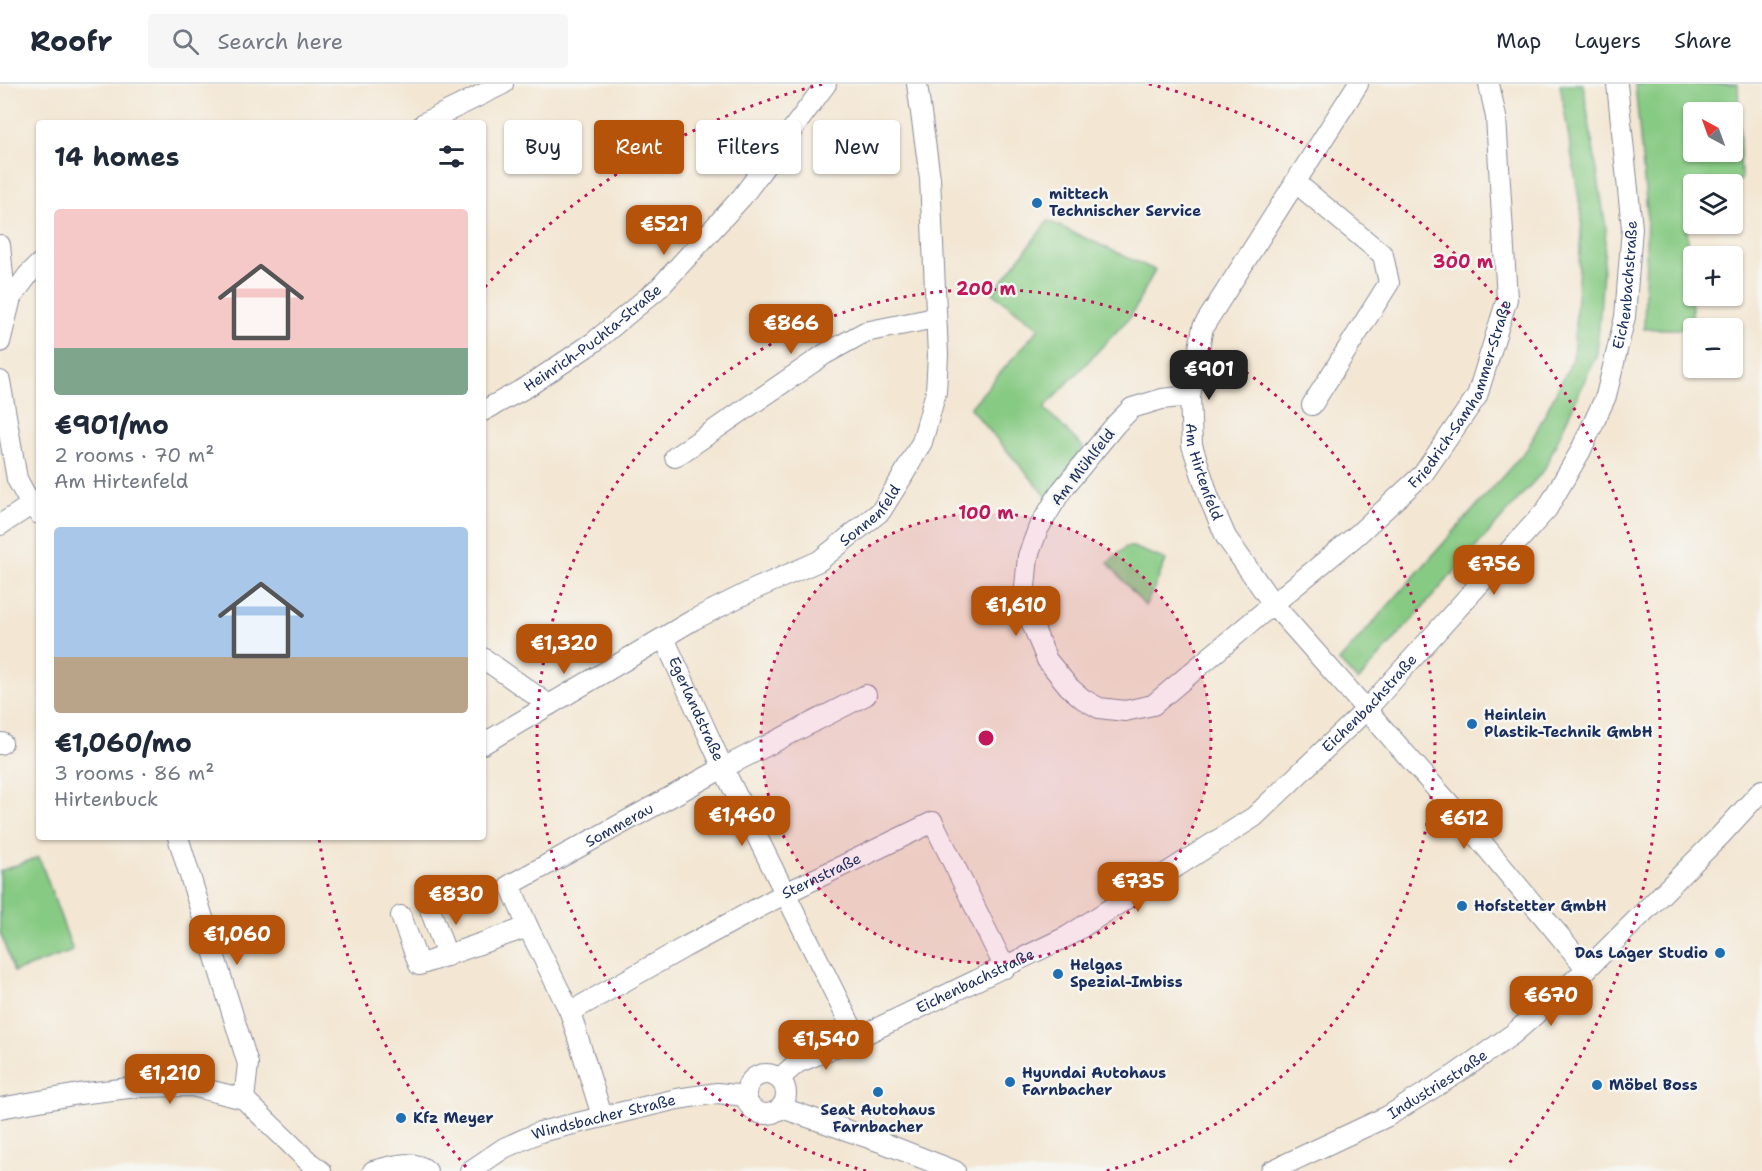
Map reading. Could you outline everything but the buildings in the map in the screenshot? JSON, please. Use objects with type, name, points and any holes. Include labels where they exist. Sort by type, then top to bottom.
[{"type":"street","points":[[430,120],[503,84]]},
{"type":"street","name":"Heinrich-Puchta-Straße","points":[[486,409],[527,387],[594,342],[660,287],[742,197],[826,84]]},
{"type":"street","name":"Sonnenfeld","points":[[486,742],[703,615],[819,561],[881,510],[922,442],[936,392],[938,355],[930,178],[917,84]]},
{"type":"street","name":"Am Hirtenfeld","points":[[1358,84],[1203,327],[1190,396],[1191,445],[1209,498],[1226,537],[1273,604],[1455,810],[1587,969]]},
{"type":"street","name":"Friedrich-Samhammer-Straße","points":[[1273,604],[1357,535],[1423,474],[1476,396],[1507,299],[1496,117],[1489,84]]},
{"type":"street","name":"Eichenbachstraße","points":[[780,1078],[797,1062],[856,1038],[1068,936],[1254,817],[1367,709],[1547,509],[1580,452],[1606,396],[1625,317],[1632,228],[1617,84]]},
{"type":"street","points":[[1295,182],[1383,255],[1389,283],[1312,405]]},
{"type":"street","points":[[0,245],[4,286],[11,298]]},
{"type":"street","points":[[0,346],[11,298],[36,267]]},
{"type":"street","points":[[675,457],[825,354],[865,332],[935,318]]},
{"type":"street","points":[[0,381],[16,479],[35,510],[0,525]]},
{"type":"street","name":"Am Mühlfeld","points":[[1190,396],[1162,399],[1132,408],[1061,491],[1038,529],[1028,556],[1025,586],[1028,614],[1034,631],[1047,660],[1069,687],[1083,699],[1099,708],[1125,711],[1154,705],[1273,604]]},
{"type":"street","name":"Egerlandstraße","points":[[663,638],[723,768],[856,1038]]},
{"type":"street","points":[[486,660],[549,705]]},
{"type":"street","name":"Sommerau","points":[[602,1116],[570,1012],[510,885],[723,768],[866,695]]},
{"type":"street","name":"Industriestraße","points":[[1271,1171],[1388,1116],[1456,1074],[1513,1034],[1587,969],[1720,836],[1762,790]]},
{"type":"street","name":"Sternstraße","points":[[570,1012],[786,893],[933,822],[1005,968]]},
{"type":"street","points":[[179,840],[248,1064],[244,1100]]},
{"type":"street","points":[[430,909],[447,956]]},
{"type":"street","points":[[401,916],[419,965],[528,927]]},
{"type":"street","points":[[767,1074],[780,1078],[786,1090],[782,1108],[776,1112],[763,1114],[752,1108],[746,1096],[747,1089],[754,1078],[767,1074]]},
{"type":"street","points":[[0,1108],[79,1094],[137,1087],[192,1086],[244,1100],[321,1171]]},
{"type":"street","name":"Windsbacher Straße","points":[[470,1171],[504,1148],[540,1132],[677,1099],[717,1093],[746,1096]]},
{"type":"street","points":[[782,1108],[881,1142],[955,1171]]},
{"type":"street","points":[[373,1171],[400,1164],[422,1166],[427,1171]]},
{"type":"green space","points":[[1560,84],[1583,84],[1606,228],[1597,353],[1544,470],[1358,681],[1339,661],[1527,449],[1573,359],[1582,218]]},
{"type":"green space","points":[[1635,84],[1738,84],[1739,102],[1683,102],[1683,162],[1740,162],[1741,174],[1683,174],[1683,234],[1687,234],[1688,246],[1683,246],[1683,306],[1692,306],[1692,318],[1683,318],[1683,329],[1644,329],[1647,212]]},
{"type":"green space","points":[[1048,221],[1155,270],[1131,316],[1044,408],[1083,447],[1048,498],[970,408],[1039,328],[993,293]]},
{"type":"green space","points":[[1126,547],[1133,547],[1166,560],[1145,606],[1108,563]]},
{"type":"green space","points":[[39,857],[73,951],[14,972],[0,932],[0,871]]},
{"type":"place","name":"mittech Technischer Service","points":[[1037,203]]},
{"type":"place","name":"Heinlein Plastik-Technik GmbH","points":[[1472,724]]},
{"type":"place","name":"Hofstetter GmbH","points":[[1462,906]]},
{"type":"place","name":"Das Lager Studio","points":[[1720,953]]},
{"type":"place","name":"Helgas Spezial-Imbiss","points":[[1058,974]]},
{"type":"place","name":"Hyundai Autohaus Farnbacher","points":[[1010,1082]]},
{"type":"place","name":"Möbel Boss","points":[[1597,1085]]},
{"type":"place","name":"Seat Autohaus Farnbacher","points":[[878,1092]]},
{"type":"place","name":"Kfz Meyer","points":[[401,1118]]}]
